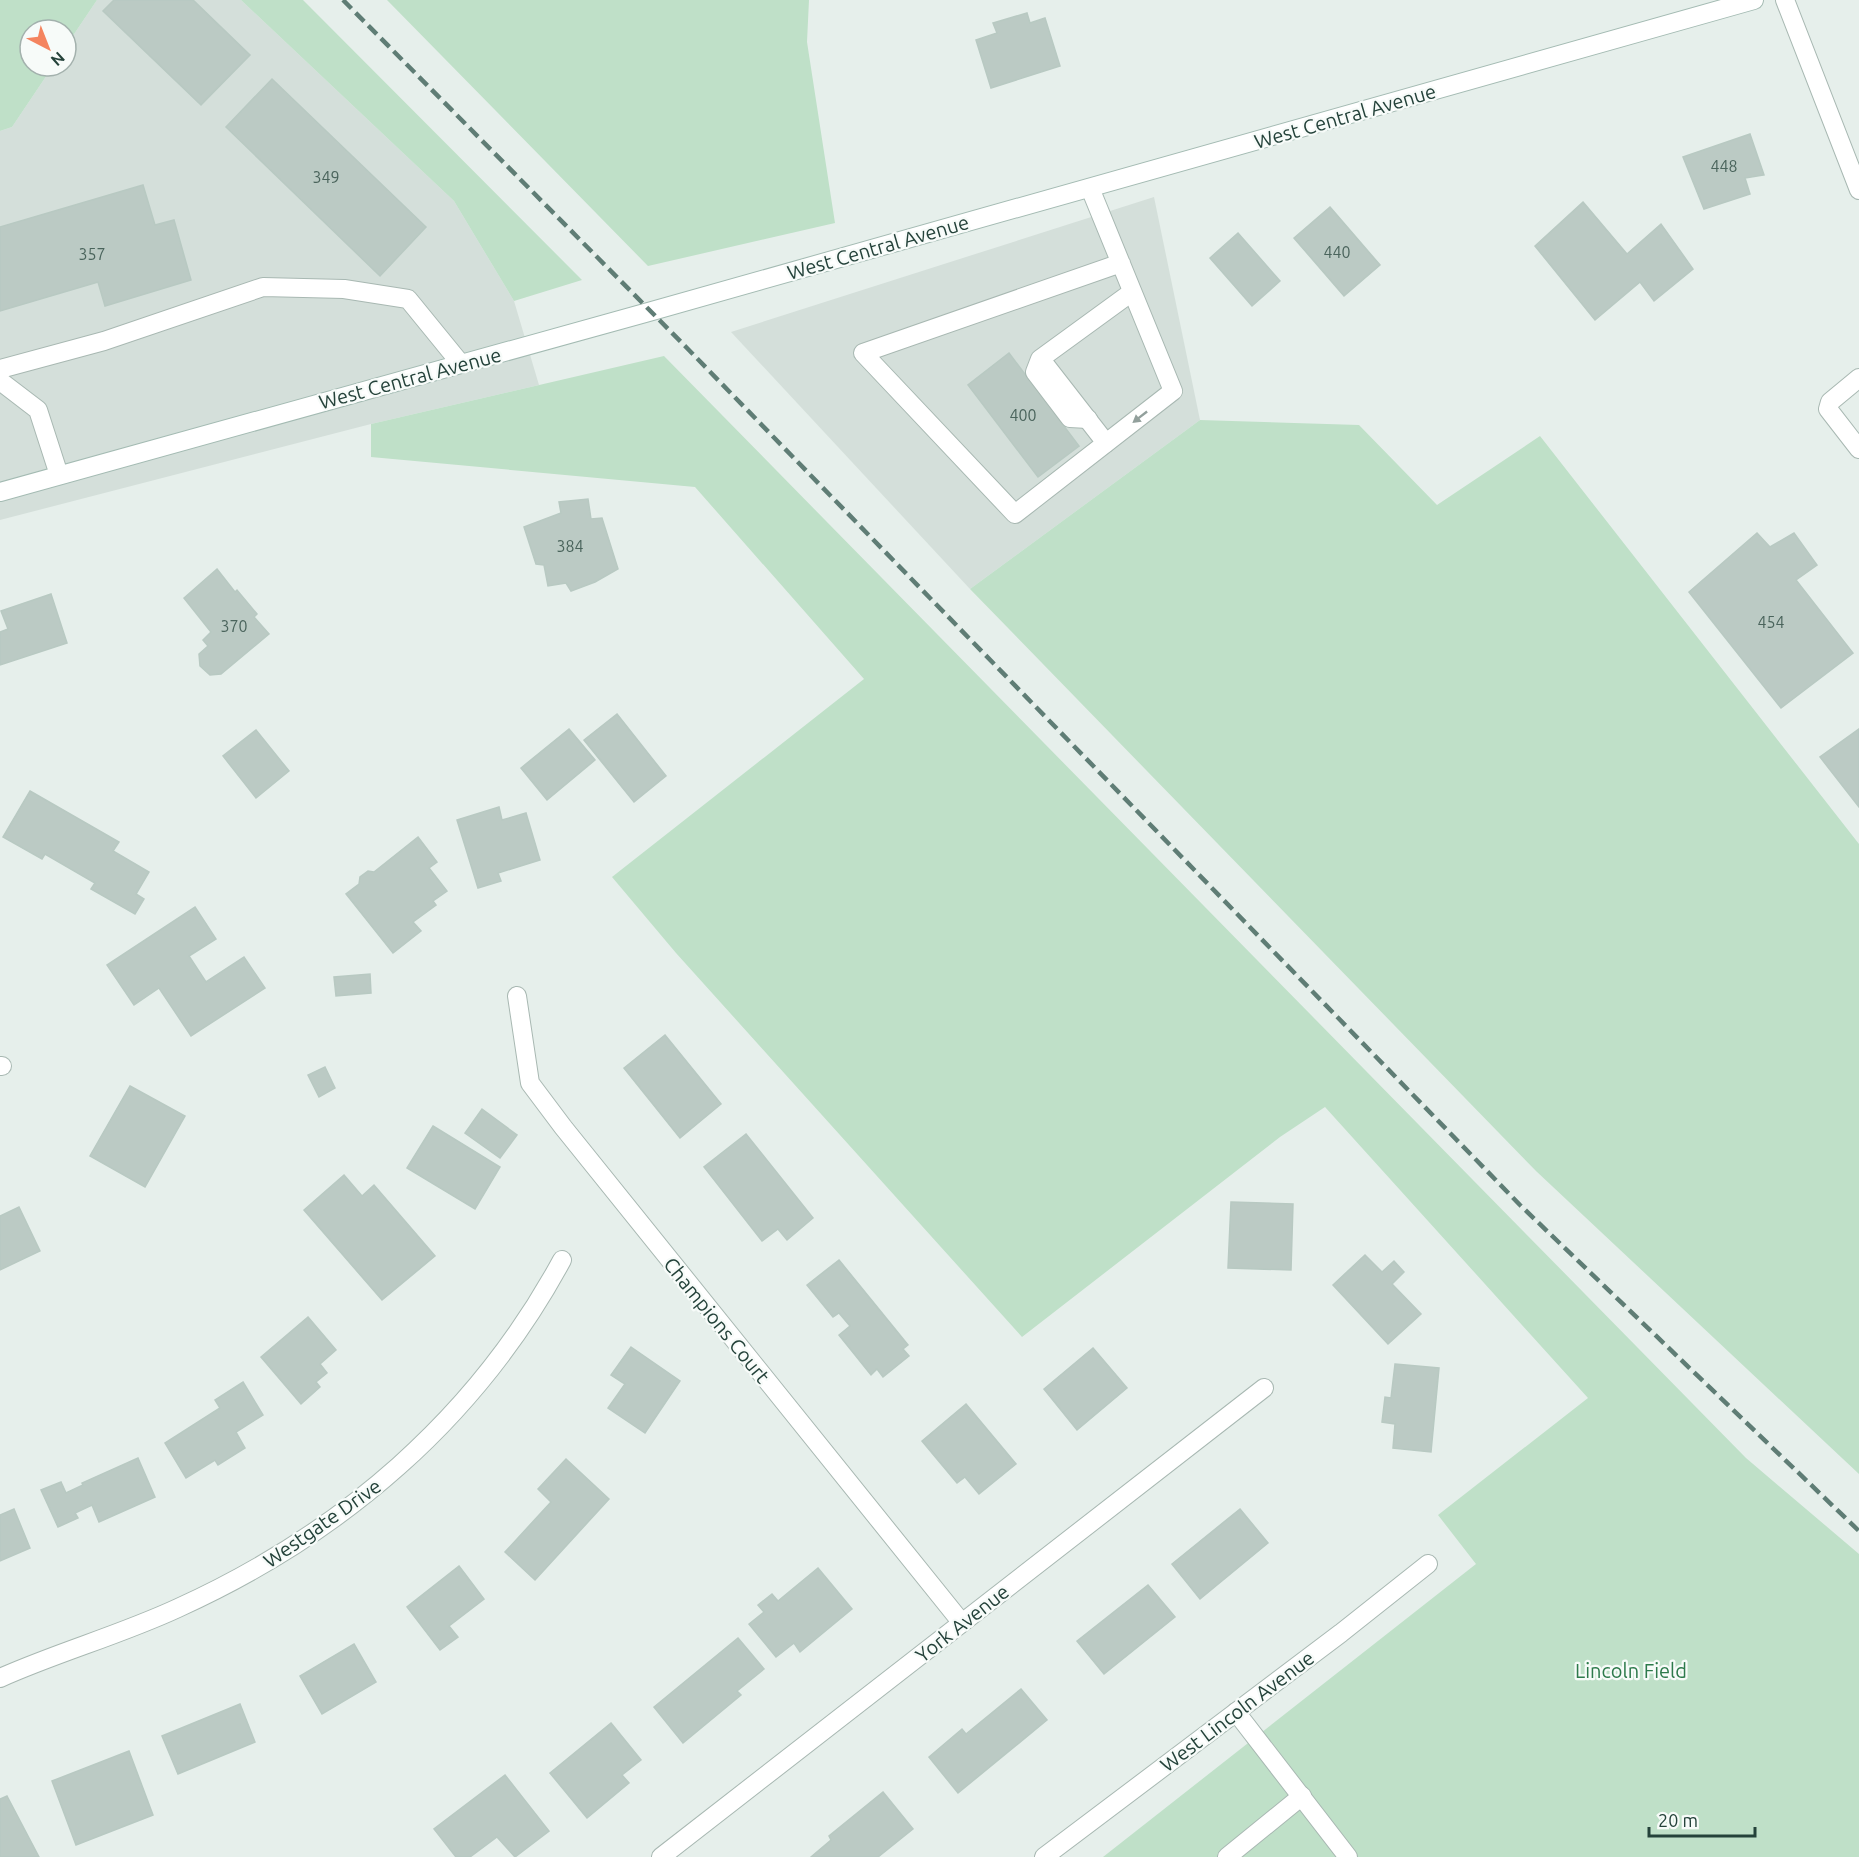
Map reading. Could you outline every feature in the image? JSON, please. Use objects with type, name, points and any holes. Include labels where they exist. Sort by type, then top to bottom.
[{"type":"street","name":"West Central Avenue","points":[[0,492],[1754,0]]},
{"type":"street","points":[[1785,0],[1859,190]]},
{"type":"street","points":[[1090,188],[1121,263],[1132,292],[1173,391],[1015,514],[863,353],[1121,263]]},
{"type":"street","points":[[0,369],[104,341],[263,286],[344,289],[408,299],[461,364]]},
{"type":"street","points":[[1106,443],[1088,419],[1070,418],[1035,372],[1040,358],[1132,292]]},
{"type":"street","points":[[1859,378],[1830,402],[1828,409],[1859,449]]},
{"type":"street","points":[[0,381],[38,410],[59,475]]},
{"type":"street","name":"Champions Court","points":[[517,996],[530,1083],[570,1137],[962,1623]]},
{"type":"street","name":"Westgate Drive","points":[[0,1678],[177,1609],[235,1580],[300,1542],[380,1484],[423,1445],[473,1392],[514,1339],[562,1260]]},
{"type":"street","name":"York Avenue","points":[[661,1857],[1263,1388]]},
{"type":"street","name":"West Lincoln Avenue","points":[[1044,1857],[1428,1564]]},
{"type":"street","points":[[1236,1712],[1348,1857]]},
{"type":"street","points":[[1227,1857],[1302,1797]]},
{"type":"shaded area","points":[[97,0],[241,0],[454,201],[514,301],[539,385],[371,424],[0,520],[0,131],[12,127],[45,78],[78,78],[78,28]]},
{"type":"shaded area","points":[[1154,197],[1200,420],[970,589],[731,332]]},
{"type":"green space","points":[[0,0],[97,0],[78,28],[78,18],[18,18],[18,78],[45,78],[12,127],[0,131]]},
{"type":"green space","points":[[241,0],[303,0],[582,280],[514,301],[454,201]]},
{"type":"green space","points":[[387,0],[809,0],[807,42],[835,223],[648,266]]},
{"type":"green space","name":"Lincoln Field","points":[[664,356],[1746,1458],[1859,1554],[1859,1857],[1103,1857],[1476,1564],[1438,1515],[1588,1398],[1325,1107],[1280,1137],[1022,1337],[676,953],[612,877],[864,679],[695,487],[371,457],[371,424]]},
{"type":"green space","points":[[1200,420],[1359,425],[1437,505],[1540,436],[1859,844],[1859,1474],[1536,1171],[970,589]]},
{"type":"building","points":[[114,0],[193,0],[250,55],[201,105],[103,11]]},
{"type":"building","points":[[1027,13],[1030,23],[1045,18],[1060,66],[991,88],[976,40],[997,33],[993,23]]},
{"type":"building","points":[[272,79],[426,227],[380,276],[226,127]]},
{"type":"building","points":[[1750,134],[1764,175],[1745,178],[1750,194],[1704,209],[1683,157]]},
{"type":"building","points":[[143,185],[155,225],[174,220],[191,280],[105,306],[98,282],[0,311],[0,227]]},
{"type":"building","points":[[1583,202],[1627,254],[1661,224],[1693,269],[1654,301],[1640,282],[1595,320],[1535,246]]},
{"type":"building","points":[[1330,207],[1380,265],[1344,296],[1294,238]]},
{"type":"building","points":[[1238,233],[1280,281],[1252,306],[1210,258]]},
{"type":"building","points":[[1009,353],[1079,446],[1038,477],[968,385]]},
{"type":"building","points":[[588,499],[591,519],[602,518],[618,569],[595,582],[571,591],[566,583],[548,586],[544,565],[536,564],[524,527],[561,513],[559,502]]},
{"type":"building","points":[[1757,533],[1770,547],[1794,533],[1817,565],[1796,580],[1853,653],[1781,708],[1689,592]]},
{"type":"building","points":[[217,569],[235,592],[237,590],[257,614],[254,617],[269,634],[221,674],[210,675],[200,666],[199,654],[208,646],[203,640],[211,632],[184,598]]},
{"type":"building","points":[[51,594],[67,643],[0,665],[0,632],[8,629],[1,611]]},
{"type":"building","points":[[617,714],[666,776],[634,802],[584,740]]},
{"type":"building","points":[[569,729],[595,760],[547,800],[521,768]]},
{"type":"building","points":[[1859,729],[1859,807],[1820,757]]},
{"type":"building","points":[[256,730],[289,771],[256,798],[223,756]]},
{"type":"building","points":[[30,791],[119,842],[113,851],[149,872],[136,894],[144,899],[135,914],[91,889],[95,883],[45,854],[42,859],[3,837]]},
{"type":"building","points":[[499,807],[502,820],[526,813],[540,860],[498,873],[501,881],[478,888],[457,820]]},
{"type":"building","points":[[418,837],[437,862],[429,868],[447,891],[433,901],[436,905],[413,922],[421,931],[393,953],[346,894],[359,884],[360,877],[368,871],[374,872]]},
{"type":"building","points":[[195,907],[216,939],[189,956],[206,982],[244,957],[265,988],[191,1036],[159,988],[134,1005],[107,965]]},
{"type":"building","points":[[370,974],[371,993],[336,996],[334,977]]},
{"type":"building","points":[[665,1035],[721,1104],[680,1138],[624,1068]]},
{"type":"building","points":[[325,1067],[335,1088],[319,1097],[308,1075]]},
{"type":"building","points":[[130,1086],[185,1116],[145,1187],[90,1156]]},
{"type":"building","points":[[482,1109],[517,1135],[500,1158],[465,1133]]},
{"type":"building","points":[[433,1126],[500,1167],[475,1209],[407,1168]]},
{"type":"building","points":[[746,1134],[813,1218],[787,1240],[778,1229],[762,1241],[704,1167]]},
{"type":"building","points":[[344,1175],[362,1196],[374,1185],[435,1256],[382,1300],[304,1210]]},
{"type":"building","points":[[1231,1202],[1293,1204],[1291,1270],[1228,1268]]},
{"type":"building","points":[[19,1207],[40,1251],[0,1270],[0,1216]]},
{"type":"building","points":[[1365,1255],[1382,1272],[1394,1261],[1404,1272],[1392,1284],[1421,1314],[1388,1344],[1333,1285]]},
{"type":"building","points":[[839,1260],[908,1345],[903,1349],[909,1356],[883,1377],[877,1369],[871,1375],[839,1335],[850,1326],[839,1313],[833,1317],[807,1285]]},
{"type":"building","points":[[308,1317],[336,1350],[320,1364],[327,1373],[316,1382],[320,1387],[301,1404],[261,1357]]},
{"type":"building","points":[[631,1347],[680,1381],[645,1433],[608,1408],[625,1384],[611,1375]]},
{"type":"building","points":[[1093,1348],[1127,1388],[1077,1430],[1044,1389]]},
{"type":"building","points":[[1395,1364],[1439,1368],[1431,1452],[1393,1448],[1395,1424],[1382,1422],[1385,1397],[1391,1398]]},
{"type":"building","points":[[243,1382],[263,1415],[236,1432],[245,1448],[218,1465],[215,1460],[186,1478],[165,1443],[220,1408],[215,1400]]},
{"type":"building","points":[[966,1404],[1016,1464],[979,1494],[965,1477],[957,1483],[922,1441]]},
{"type":"building","points":[[138,1458],[155,1497],[99,1522],[92,1505],[75,1513],[78,1518],[58,1527],[41,1490],[61,1482],[66,1493],[83,1485],[82,1483]]},
{"type":"building","points":[[566,1459],[609,1499],[535,1580],[505,1552],[551,1502],[538,1489]]},
{"type":"building","points":[[14,1509],[30,1548],[0,1561],[0,1515]]},
{"type":"building","points":[[1240,1509],[1268,1543],[1200,1599],[1172,1564]]},
{"type":"building","points":[[459,1566],[484,1599],[449,1626],[458,1637],[440,1650],[407,1607]]},
{"type":"building","points":[[818,1568],[852,1609],[800,1652],[794,1643],[776,1657],[749,1624],[764,1612],[758,1605],[772,1594],[778,1601]]},
{"type":"building","points":[[1148,1585],[1175,1617],[1104,1674],[1077,1641]]},
{"type":"building","points":[[738,1638],[764,1669],[737,1691],[741,1695],[683,1743],[654,1707]]},
{"type":"building","points":[[354,1644],[376,1682],[322,1714],[300,1676]]},
{"type":"building","points":[[1021,1689],[1047,1720],[958,1793],[929,1757],[962,1729],[966,1734]]},
{"type":"building","points":[[240,1704],[255,1742],[178,1774],[162,1736]]},
{"type":"building","points":[[611,1723],[641,1760],[622,1775],[629,1783],[587,1818],[550,1773]]},
{"type":"building","points":[[129,1751],[153,1815],[76,1845],[52,1781]]},
{"type":"building","points":[[505,1775],[549,1831],[515,1857],[497,1837],[470,1857],[456,1857],[434,1829]]},
{"type":"building","points":[[883,1792],[913,1829],[878,1857],[811,1857],[831,1840],[829,1836]]},
{"type":"building","points":[[7,1796],[39,1857],[0,1857],[0,1799]]},
{"type":"railway","points":[[343,0],[685,346],[1520,1205],[1859,1531]]}]
